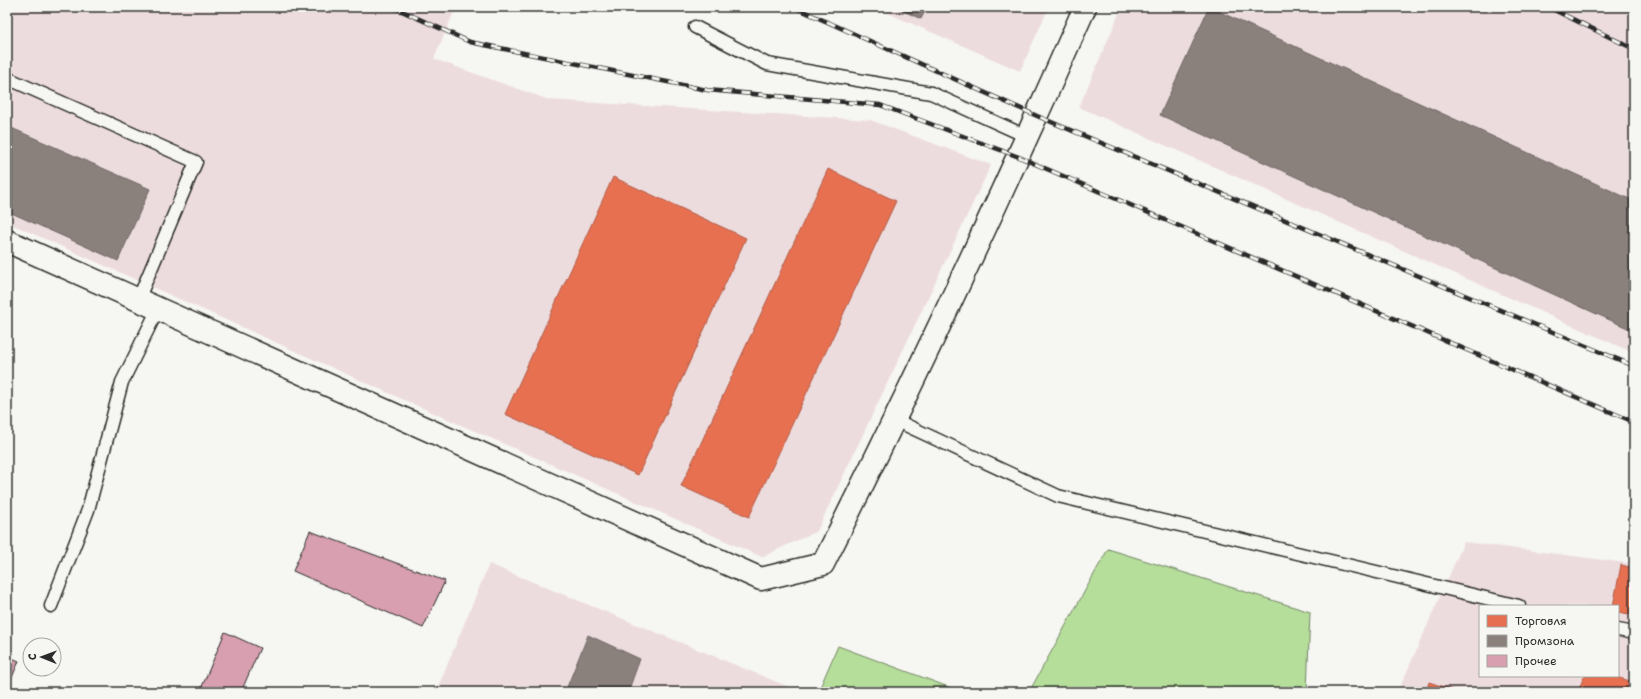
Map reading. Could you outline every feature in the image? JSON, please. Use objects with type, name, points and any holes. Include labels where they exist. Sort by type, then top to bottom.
[{"type":"street","points":[[7,241],[760,579],[823,564],[895,420],[1028,136],[1086,7]]},
{"type":"lane","points":[[695,27],[767,64],[931,93],[1028,136]]},
{"type":"lane","points":[[7,78],[196,162],[138,300]]},
{"type":"lane","points":[[51,606],[88,510],[122,382],[158,308]]},
{"type":"lane","points":[[895,420],[1058,496],[1515,605]]},
{"type":"lane","points":[[1619,630],[1634,634]]},
{"type":"shaded area","points":[[7,7],[456,7],[434,59],[549,100],[870,120],[991,165],[817,531],[762,557],[411,403],[7,222]]},
{"type":"shaded area","points":[[874,7],[1049,7],[1020,71]]},
{"type":"shaded area","points":[[1122,7],[1634,7],[1634,353],[1079,107]]},
{"type":"shaded area","points":[[1464,542],[1634,564],[1634,692],[1398,692]]},
{"type":"shaded area","points":[[489,564],[789,687],[787,692],[436,692]]},
{"type":"green space","points":[[1108,549],[1310,612],[1307,692],[1029,692]]},
{"type":"green space","points":[[838,646],[962,692],[818,692]]},
{"type":"building: Торговля","points":[[828,169],[896,201],[749,517],[681,486]]},
{"type":"building: Торговля","points":[[613,177],[746,238],[638,475],[505,414]]},
{"type":"building: Торговля","points":[[1621,565],[1634,568],[1634,615],[1619,612],[1619,605],[1613,605]]},
{"type":"building: Торговля","points":[[1584,677],[1616,677],[1634,682],[1634,692],[1578,692]]},
{"type":"building: Торговля","points":[[1429,682],[1459,692],[1426,692]]},
{"type":"building: Промзона","points":[[895,7],[927,7],[921,19]]},
{"type":"building: Промзона","points":[[1209,7],[1634,201],[1634,331],[1160,115]]},
{"type":"building: Промзона","points":[[7,126],[150,189],[118,261],[7,211]]},
{"type":"building: Промзона","points":[[588,635],[640,659],[628,692],[565,692]]},
{"type":"building: Прочее","points":[[310,531],[445,581],[423,628],[293,571]]},
{"type":"building: Прочее","points":[[225,632],[260,648],[241,692],[210,692],[201,689]]},
{"type":"building: Прочее","points":[[7,656],[19,661],[7,689]]},
{"type":"railway","points":[[393,7],[470,42],[707,90],[880,105],[1019,157],[1634,422]]},
{"type":"railway","points":[[794,7],[1037,116],[1634,366]]},
{"type":"railway","points":[[1548,7],[1634,49]]}]
